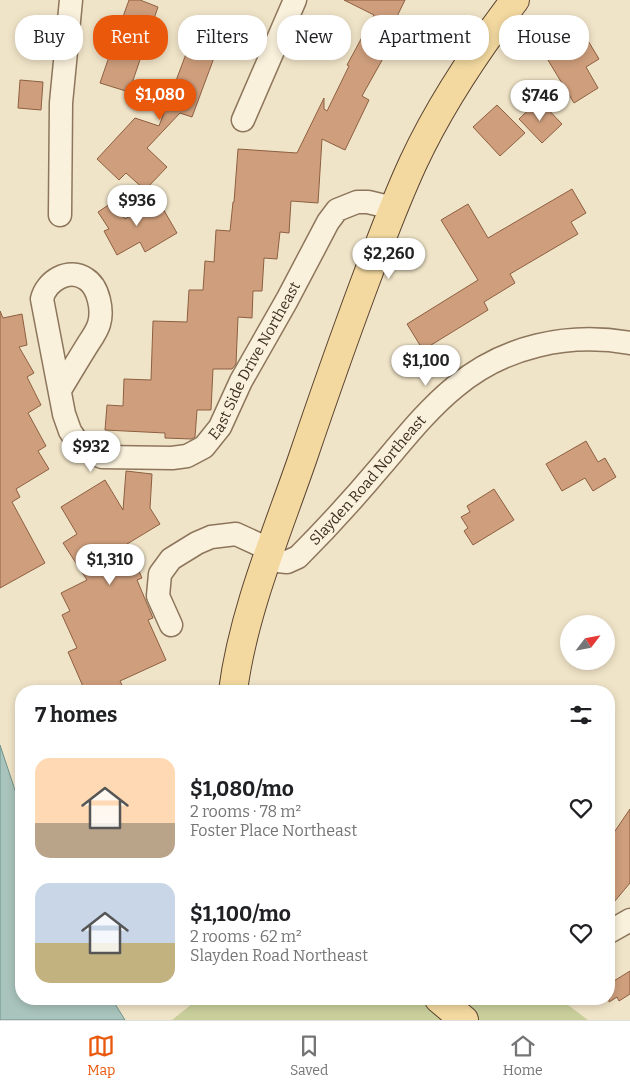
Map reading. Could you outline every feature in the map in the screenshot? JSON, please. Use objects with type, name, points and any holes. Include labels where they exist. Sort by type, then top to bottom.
[{"type":"main road","points":[[234,685],[247,622],[269,555],[340,350],[393,208],[436,119],[490,32],[514,0]]},
{"type":"main road","points":[[446,1005],[464,1020]]},
{"type":"street","points":[[60,215],[61,104],[71,0]]},
{"type":"street","points":[[243,120],[294,0]]},
{"type":"street","name":"East Side Drive Northeast","points":[[60,390],[64,414],[70,431],[78,443],[102,458],[172,458],[187,456],[204,447],[220,427],[241,380],[287,300],[328,222],[337,210],[357,202],[368,202],[393,208]]},
{"type":"street","name":"Slayden Road Northeast","points":[[269,555],[287,562],[298,557],[378,470],[424,416],[455,386],[485,366],[516,351],[551,342],[582,338],[630,343]]},
{"type":"street","points":[[171,625],[158,596],[160,574],[171,558],[211,537],[236,534],[269,555]]},
{"type":"street","points":[[615,929],[630,920]]},
{"type":"green space","points":[[191,1005],[568,1005],[588,1020],[172,1020]]},
{"type":"water","points":[[0,745],[15,790],[15,1005],[116,1005],[125,1020],[0,1020]]},
{"type":"building","points":[[129,0],[140,0],[158,7],[155,15],[124,15]]},
{"type":"building","points":[[344,0],[405,0],[398,15],[374,15]]},
{"type":"building","points":[[361,39],[361,60],[382,60],[362,96],[369,100],[345,150],[322,139],[318,203],[291,201],[289,233],[280,232],[277,259],[264,258],[262,291],[253,291],[252,318],[238,317],[236,364],[232,369],[213,369],[211,410],[197,410],[195,437],[192,439],[165,438],[165,433],[105,430],[107,405],[123,406],[124,379],[151,380],[153,321],[187,322],[189,290],[203,290],[205,261],[214,262],[216,230],[230,231],[238,149],[297,153],[324,98],[324,109],[327,111],[349,66],[347,65]]},
{"type":"building","points":[[589,42],[599,59],[586,67],[598,88],[574,103],[548,60],[589,60]]},
{"type":"building","points":[[108,60],[140,60],[129,92],[100,83]]},
{"type":"building","points":[[184,60],[213,60],[192,117],[180,113],[147,148],[167,167],[145,190],[126,173],[119,180],[97,159],[135,118],[159,126]]},
{"type":"building","points":[[20,80],[43,82],[41,110],[18,108]]},
{"type":"building","points":[[539,100],[562,124],[542,143],[519,119]]},
{"type":"building","points":[[497,105],[525,133],[500,156],[473,127]]},
{"type":"building","points":[[572,189],[586,213],[571,222],[578,234],[510,274],[515,283],[484,302],[488,310],[423,350],[407,324],[478,280],[441,220],[468,204],[488,238]]},
{"type":"building","points":[[158,200],[177,233],[145,252],[140,242],[117,255],[104,231],[109,229],[98,212],[113,202],[125,219]]},
{"type":"building","points":[[0,311],[3,318],[22,314],[27,345],[19,347],[34,373],[27,377],[41,405],[28,413],[46,446],[38,451],[49,469],[16,489],[20,497],[12,502],[45,563],[0,588]]},
{"type":"building","points":[[586,441],[598,462],[605,458],[616,477],[593,491],[585,478],[562,491],[546,464]]},
{"type":"building","points":[[126,471],[152,474],[150,508],[160,524],[127,544],[142,578],[137,580],[153,618],[148,620],[166,660],[120,681],[122,685],[82,685],[68,652],[77,648],[62,615],[70,611],[61,593],[87,580],[63,543],[77,534],[61,507],[105,480],[123,510]]},
{"type":"building","points":[[494,489],[514,520],[473,545],[464,531],[468,528],[461,517],[470,512],[467,506]]},
{"type":"building","points":[[630,809],[630,883],[615,901],[615,831]]},
{"type":"building","points":[[630,971],[630,994],[619,1001],[617,997],[615,998],[615,980]]}]
